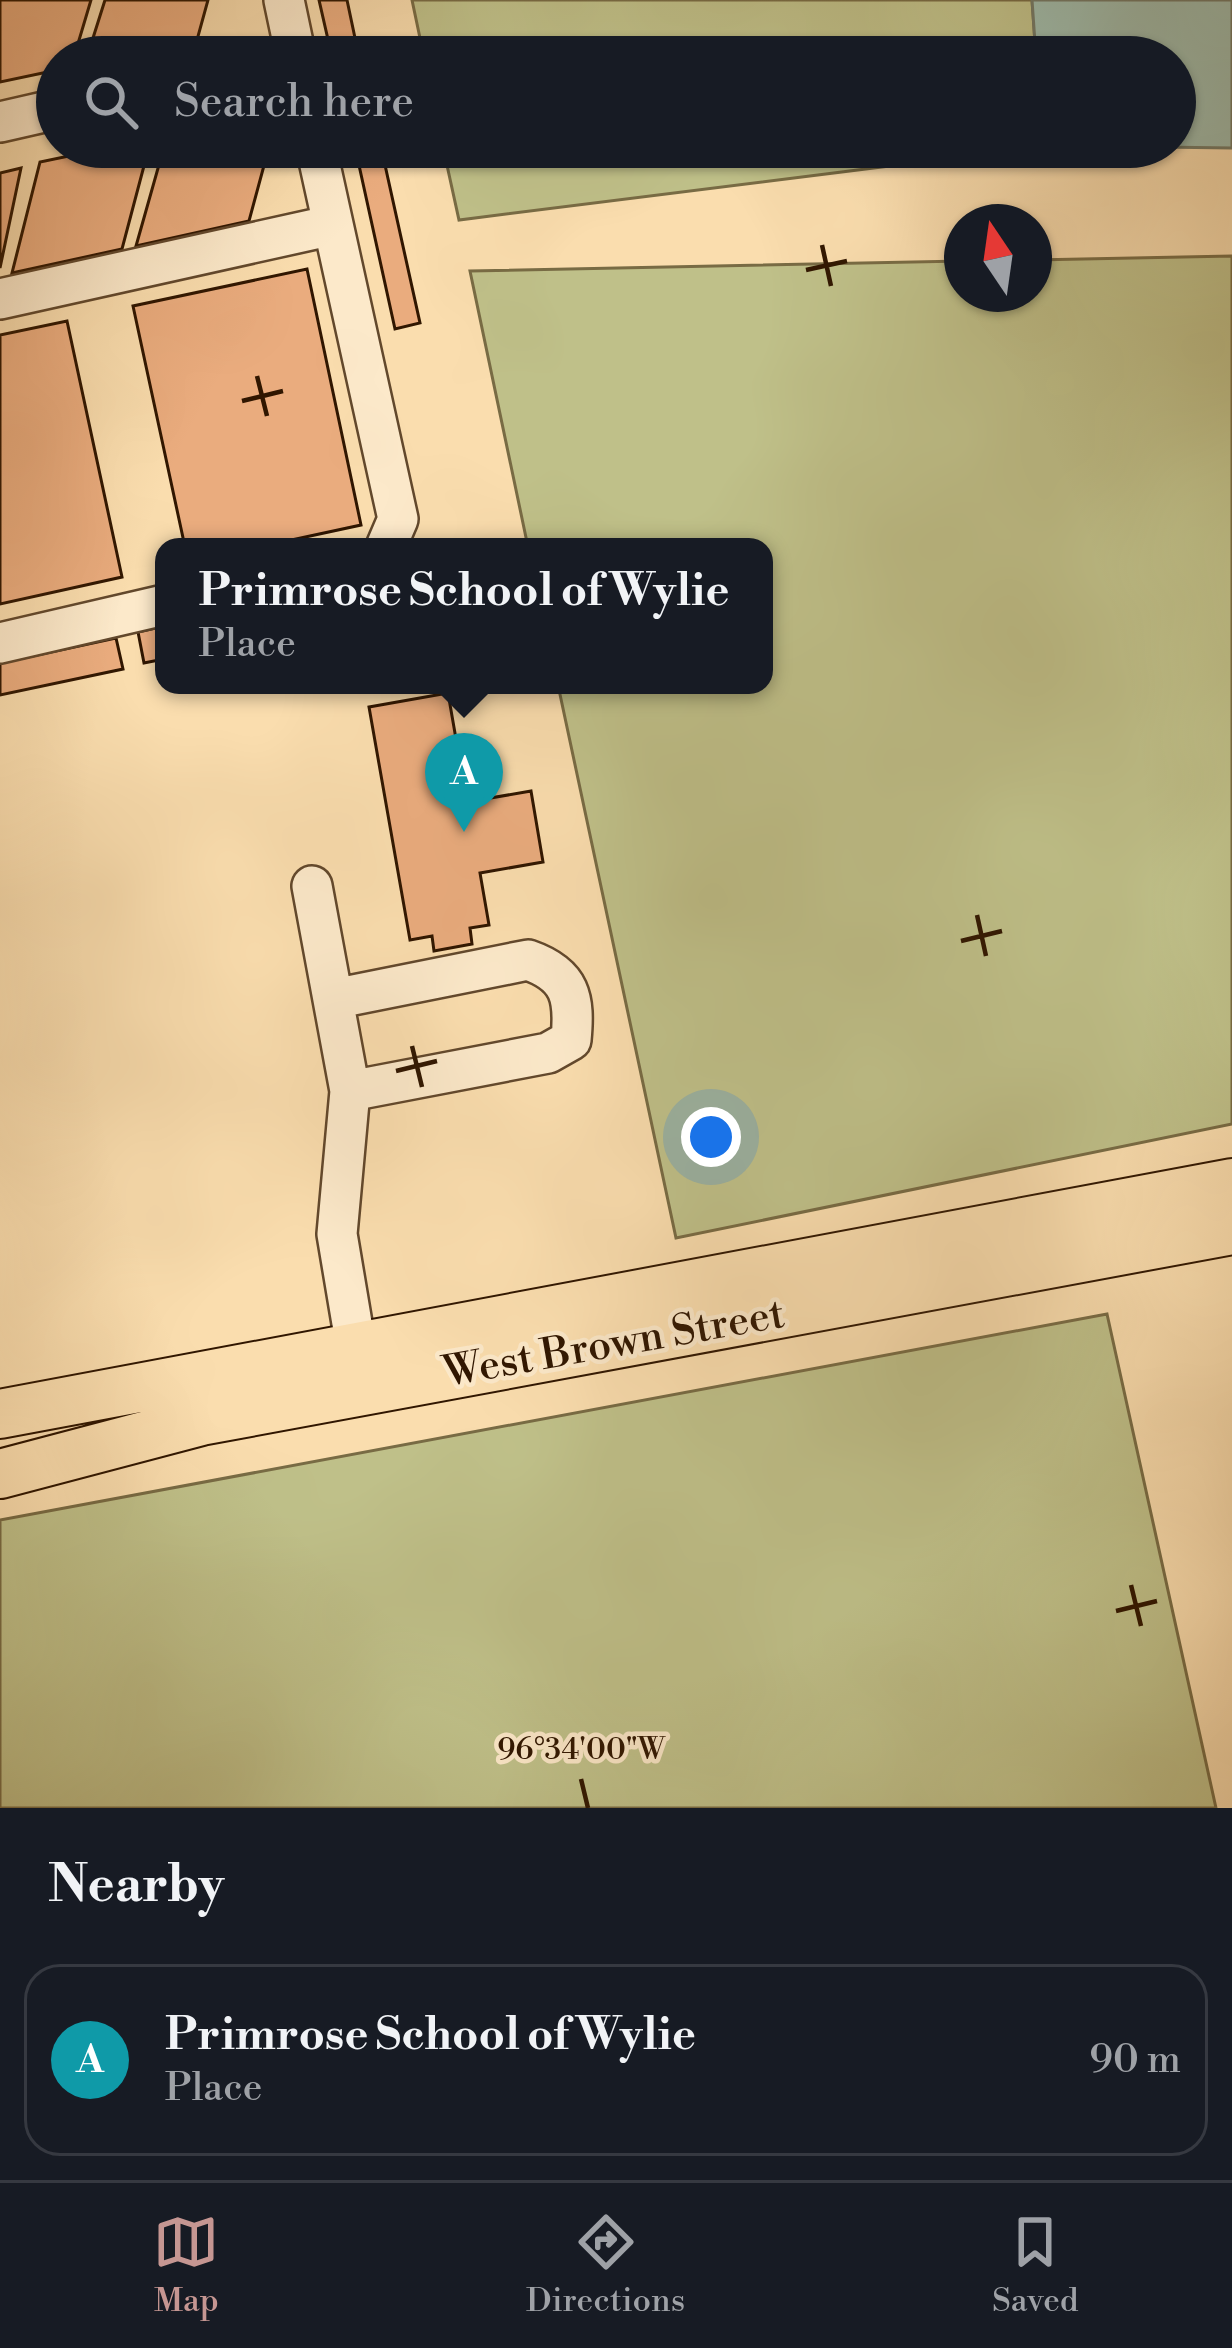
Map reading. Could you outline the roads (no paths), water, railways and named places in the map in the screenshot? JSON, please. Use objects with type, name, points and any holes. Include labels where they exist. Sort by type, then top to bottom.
[{"type":"main road","name":"West Brown Street","points":[[0,1414],[1232,1184]]},
{"type":"main road","name":"West Brown Street","points":[[0,1474],[201,1420],[1232,1230]]},
{"type":"main road","points":[[201,1420],[335,1372],[356,1347]]},
{"type":"lane","points":[[284,0],[292,36]]},
{"type":"lane","points":[[0,122],[36,114]]},
{"type":"lane","points":[[321,168],[398,519],[390,538]]},
{"type":"lane","points":[[0,299],[333,225]]},
{"type":"lane","points":[[0,643],[155,607]]},
{"type":"lane","points":[[312,886],[350,1091],[337,1234],[356,1347]]},
{"type":"lane","points":[[333,999],[528,960],[550,968],[569,986],[574,1008],[572,1040],[548,1053],[350,1091]]},
{"type":"place","name":"Primrose School of Wylie","points":[[464,832]]}]
